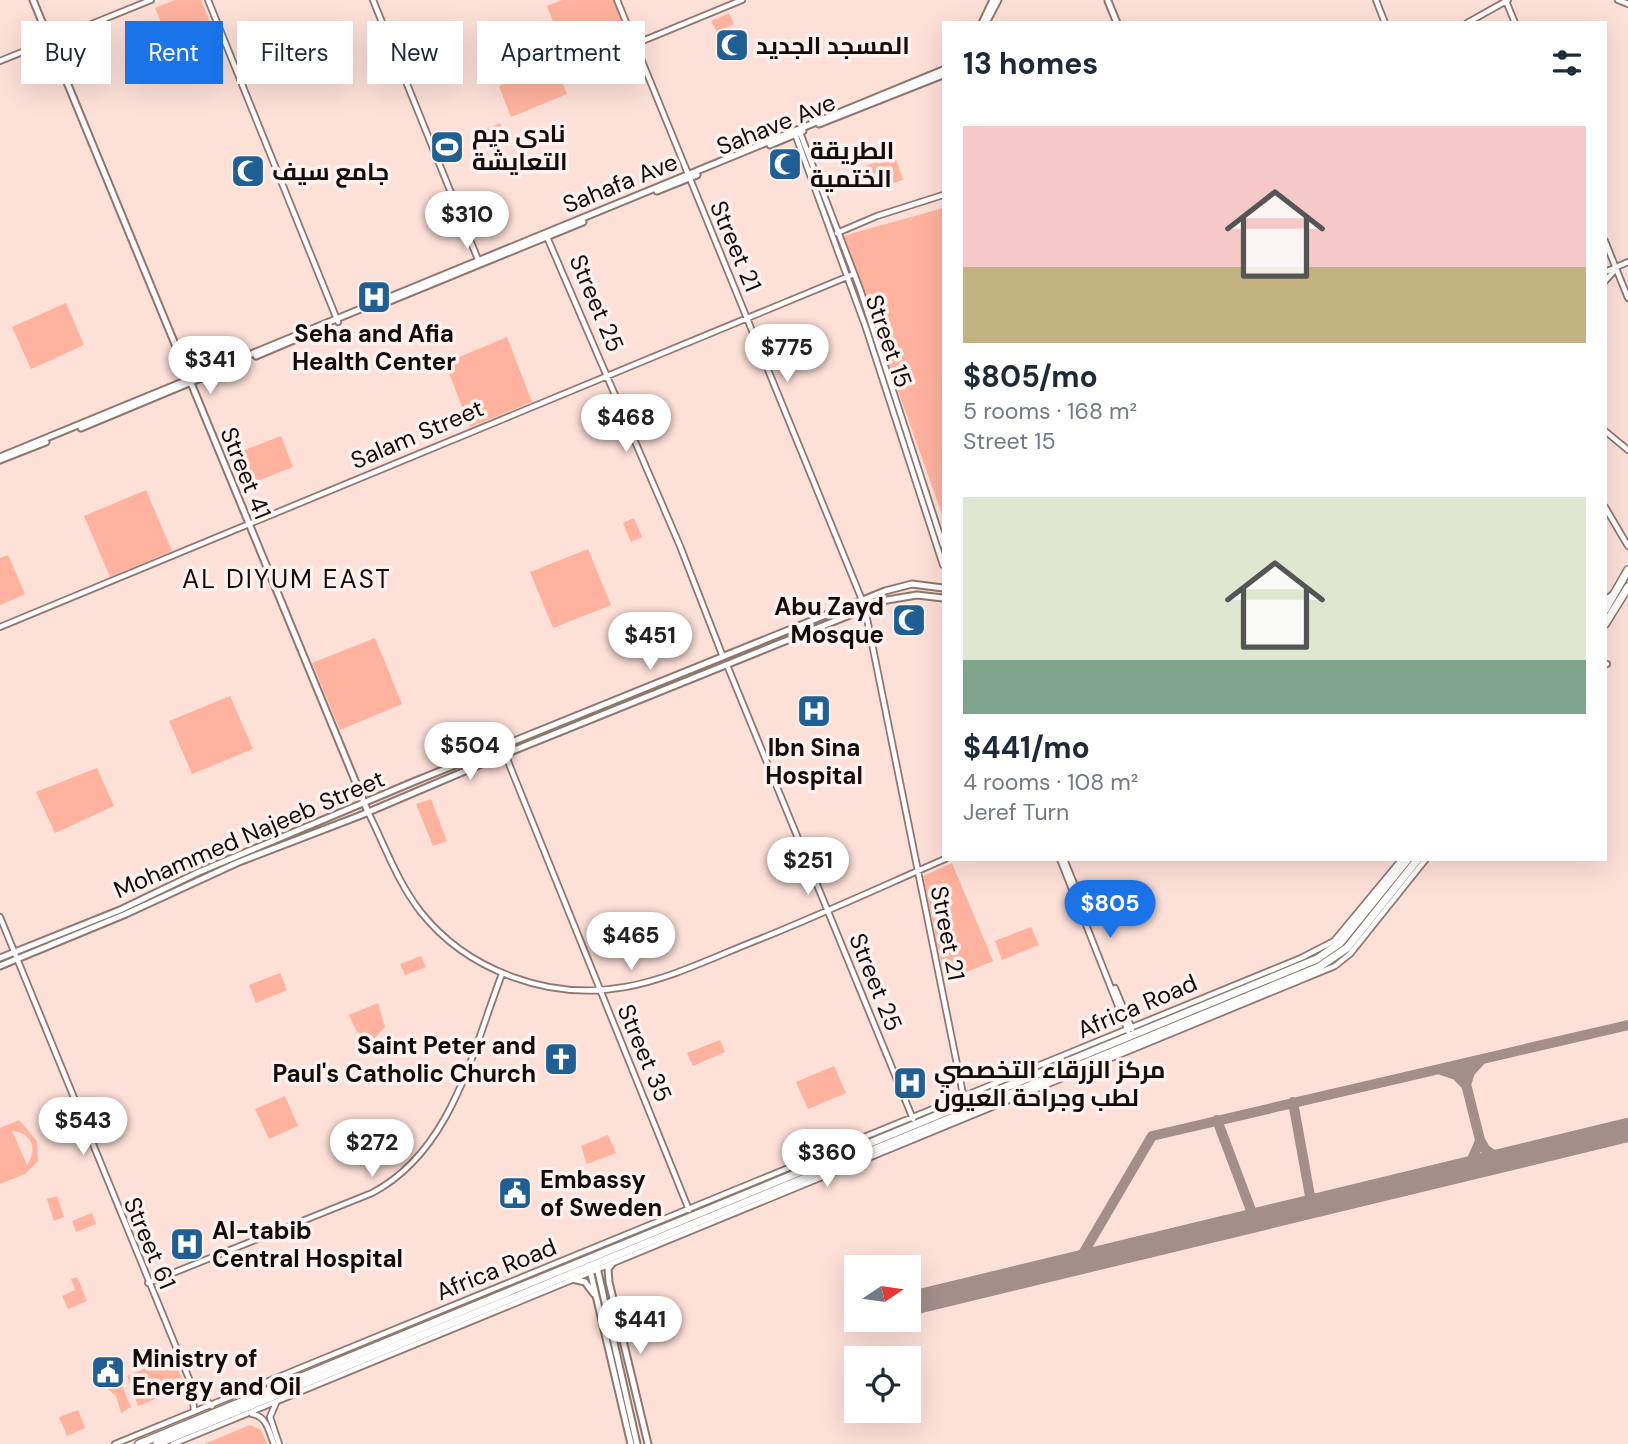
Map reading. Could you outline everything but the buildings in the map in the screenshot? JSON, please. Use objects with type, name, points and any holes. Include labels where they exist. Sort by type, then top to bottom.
[{"type":"highway","points":[[1607,620],[1626,585],[1628,570]]},
{"type":"highway","points":[[1607,606],[1614,594],[1626,585]]},
{"type":"highway","name":"Africa Road","points":[[1143,1035],[1325,955],[1347,935],[1406,861]]},
{"type":"highway","name":"Africa Road","points":[[593,1264],[764,1186],[1019,1079],[1130,1036],[1143,1035],[1319,967],[1348,951],[1416,861]]},
{"type":"highway","name":"Africa Road","points":[[139,1444],[750,1200],[1130,1036]]},
{"type":"highway","points":[[764,1186],[772,1177]]},
{"type":"highway","points":[[745,1209],[750,1200]]},
{"type":"highway","points":[[492,1292],[489,1305],[500,1311]]},
{"type":"highway","name":"Africa Road","points":[[157,1444],[349,1369],[413,1335]]},
{"type":"highway","points":[[184,1432],[200,1433]]},
{"type":"main road","name":"Street 41","points":[[33,0],[42,21]]},
{"type":"main road","points":[[985,21],[993,0]]},
{"type":"main road","points":[[985,21],[998,0]]},
{"type":"main road","points":[[1109,0],[1116,21]]},
{"type":"main road","name":"Sahave Ave","points":[[0,459],[479,262],[547,237],[942,72]]},
{"type":"main road","name":"Street 41","points":[[68,84],[368,812]]},
{"type":"main road","name":"Sahafa Ave","points":[[479,262],[688,177]]},
{"type":"main road","points":[[932,587],[942,580]]},
{"type":"main road","name":"Mohammed Najeeb Street","points":[[0,966],[15,955],[120,910],[199,872],[862,600],[904,586],[942,588]]},
{"type":"main road","name":"Mohammed Najeeb Street","points":[[0,958],[15,955],[126,914],[239,862],[896,597],[941,598]]},
{"type":"main road","points":[[593,1264],[596,1298],[631,1444]]},
{"type":"main road","points":[[593,1264],[637,1444]]},
{"type":"main road","points":[[612,1264],[608,1269],[609,1282],[648,1444]]},
{"type":"main road","points":[[572,1279],[588,1285],[596,1298]]},
{"type":"street","points":[[99,21],[151,0]]},
{"type":"street","points":[[208,0],[337,321]]},
{"type":"street","points":[[373,0],[479,262]]},
{"type":"street","points":[[617,0],[626,21]]},
{"type":"street","points":[[645,40],[742,0]]},
{"type":"street","points":[[1376,0],[1384,21]]},
{"type":"street","points":[[1470,21],[1507,0],[1514,21]]},
{"type":"street","points":[[1618,0],[1628,4]]},
{"type":"street","points":[[0,61],[21,53]]},
{"type":"street","name":"Street 21","points":[[645,69],[862,600]]},
{"type":"street","name":"Street 15","points":[[797,131],[836,234],[942,562]]},
{"type":"street","points":[[836,234],[942,195]]},
{"type":"street","points":[[843,244],[846,229]]},
{"type":"street","name":"Street 15","points":[[836,234],[843,244],[854,274],[942,542]]},
{"type":"street","name":"Street 25","points":[[547,237],[608,376],[723,657]]},
{"type":"street","points":[[1607,246],[1628,298]]},
{"type":"street","points":[[1607,271],[1628,262]]},
{"type":"street","points":[[1607,279],[1616,269]]},
{"type":"street","name":"Salam Street","points":[[0,627],[854,274]]},
{"type":"street","points":[[1607,433],[1628,450]]},
{"type":"street","points":[[1607,510],[1628,547]]},
{"type":"street","points":[[1607,599],[1614,594]]},
{"type":"street","name":"Street 21","points":[[865,609],[964,1099]]},
{"type":"street","name":"Street 25","points":[[727,665],[913,1119]]},
{"type":"street","name":"Street 35","points":[[505,754],[689,1210]]},
{"type":"street","points":[[368,812],[406,892],[421,913],[465,951],[502,974],[552,987],[599,990],[625,987],[693,966],[942,860]]},
{"type":"street","points":[[1063,861],[1130,1036]]},
{"type":"street","name":"Africa Road","points":[[1130,1036],[1328,946],[1400,861]]},
{"type":"street","name":"Africa Road","points":[[173,1444],[276,1403],[349,1369],[500,1311],[572,1279],[593,1264],[612,1264],[1335,966],[1424,861]]},
{"type":"street","name":"Street 61","points":[[0,917],[192,1387]]},
{"type":"street","points":[[148,1283],[372,1193],[406,1171],[436,1137],[502,974]]},
{"type":"street","name":"Africa Road","points":[[116,1444],[913,1119],[1019,1079]]},
{"type":"street","points":[[192,1387],[213,1406]]},
{"type":"street","points":[[192,1387],[194,1411]]},
{"type":"street","points":[[276,1403],[270,1417],[276,1444]]},
{"type":"street","points":[[244,1415],[259,1415],[276,1444]]},
{"type":"shaded area","points":[[175,0],[201,0],[210,21],[160,21],[155,8]]},
{"type":"shaded area","points":[[562,0],[613,0],[623,21],[553,21],[547,6]]},
{"type":"shaded area","points":[[729,13],[734,24],[717,32],[711,21]]},
{"type":"shaded area","points":[[563,84],[567,94],[511,117],[499,86]]},
{"type":"shaded area","points":[[500,123],[507,142],[490,149],[482,131]]},
{"type":"shaded area","points":[[895,156],[903,180],[873,190],[865,166]]},
{"type":"shaded area","points":[[942,208],[942,514],[843,236]]},
{"type":"shaded area","points":[[66,303],[84,345],[31,369],[12,327]]},
{"type":"shaded area","points":[[507,337],[532,402],[470,427],[445,363]]},
{"type":"shaded area","points":[[281,436],[293,467],[242,487],[229,456]]},
{"type":"shaded area","points":[[146,490],[172,551],[110,577],[84,516]]},
{"type":"shaded area","points":[[634,518],[642,537],[631,542],[623,523]]},
{"type":"shaded area","points":[[588,549],[611,605],[553,628],[530,572]]},
{"type":"shaded area","points":[[8,555],[25,594],[0,605],[0,558]]},
{"type":"shaded area","points":[[375,638],[402,704],[340,730],[312,663]]},
{"type":"shaded area","points":[[230,696],[253,749],[192,774],[169,721]]},
{"type":"shaded area","points":[[97,768],[114,806],[55,833],[36,792]]},
{"type":"shaded area","points":[[431,799],[447,841],[433,846],[416,804]]},
{"type":"shaded area","points":[[952,863],[993,961],[945,981],[923,876]]},
{"type":"shaded area","points":[[1031,927],[1039,945],[1002,960],[995,941]]},
{"type":"shaded area","points":[[421,956],[426,967],[405,975],[400,964]]},
{"type":"shaded area","points":[[280,973],[287,990],[256,1003],[249,985]]},
{"type":"shaded area","points":[[378,1003],[385,1027],[375,1038],[365,1037],[358,1032],[349,1015]]},
{"type":"shaded area","points":[[720,1040],[725,1052],[693,1066],[687,1053]]},
{"type":"shaded area","points":[[834,1066],[846,1093],[808,1109],[796,1082]]},
{"type":"shaded area","points":[[285,1096],[298,1126],[269,1139],[255,1109]]},
{"type":"shaded area","points":[[19,1120],[37,1141],[38,1161],[25,1174],[0,1184],[0,1128]],"holes":[[[12,1131],[19,1132],[31,1143],[32,1154],[27,1165]]]},
{"type":"shaded area","points":[[608,1135],[616,1153],[587,1164],[581,1146]]},
{"type":"shaded area","points":[[57,1196],[64,1217],[54,1221],[47,1199]]},
{"type":"shaded area","points":[[92,1213],[96,1224],[76,1232],[72,1221]]},
{"type":"shaded area","points":[[77,1277],[87,1301],[68,1309],[62,1296],[75,1290],[71,1279]]},
{"type":"shaded area","points":[[173,1357],[185,1387],[138,1406],[127,1376]]},
{"type":"shaded area","points":[[119,1378],[131,1407],[121,1413],[116,1396],[104,1386]]},
{"type":"shaded area","points":[[78,1410],[85,1428],[67,1436],[59,1417]]},
{"type":"shaded area","points":[[250,1425],[261,1430],[267,1444],[204,1444]]},
{"type":"taxiway","points":[[1077,1264],[1152,1136],[1628,1025]]},
{"type":"taxiway","points":[[1441,1070],[1456,1075],[1466,1085],[1470,1072],[1481,1060]]},
{"type":"taxiway","points":[[1461,1064],[1480,1140],[1485,1149],[1502,1161]]},
{"type":"taxiway","points":[[1293,1102],[1312,1207]]},
{"type":"taxiway","points":[[1217,1120],[1255,1221]]},
{"type":"taxiway","points":[[1468,1169],[1480,1141]]},
{"type":"runway","points":[[921,1301],[1628,1130]]},
{"type":"place","name":"المسجد الجديد","points":[[732,45]]},
{"type":"place","name":"نادى ديم التعايشة","points":[[447,147]]},
{"type":"place","name":"الطريقة الختمية","points":[[785,164]]},
{"type":"place","name":"جامع سيف","points":[[248,171]]},
{"type":"place","name":"Seha and Afia Health Center","points":[[374,297]]},
{"type":"place","name":"Abu Zayd Mosque","points":[[909,620]]},
{"type":"place","name":"Ibn Sina Hospital","points":[[814,711]]},
{"type":"place","name":"Saint Peter and Paul's Catholic Church","points":[[561,1059]]},
{"type":"place","name":"مركز الزرقاء التخصصي لطب وجراحة العيون","points":[[910,1083]]},
{"type":"place","name":"Embassy of Sweden","points":[[515,1193]]},
{"type":"place","name":"Al-tabib Central Hospital","points":[[187,1244]]},
{"type":"place","name":"Ministry of Energy and Oil","points":[[108,1372]]},
{"type":"district","name":"AL DIYUM EAST","points":[[287,579]]}]
